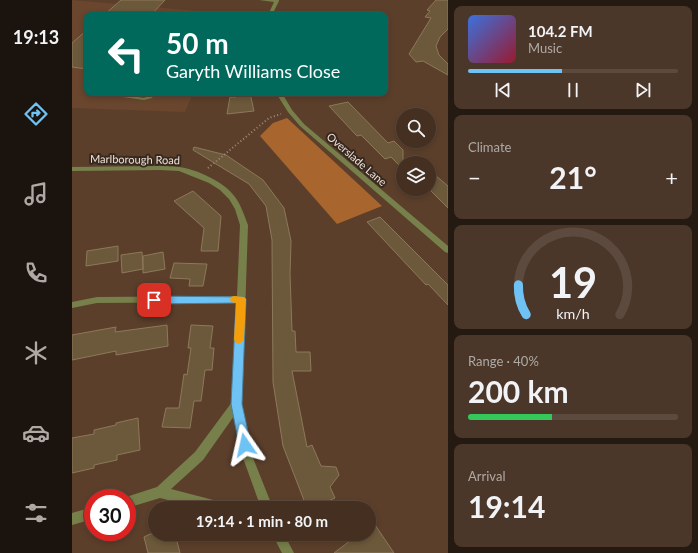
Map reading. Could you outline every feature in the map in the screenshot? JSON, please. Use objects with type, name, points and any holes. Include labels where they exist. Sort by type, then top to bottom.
[{"type":"street","points":[[261,0],[277,1],[272,12]]},
{"type":"street","name":"Overslade Lane","points":[[281,96],[290,111],[302,125],[448,250]]},
{"type":"street","name":"Marlborough Road","points":[[72,169],[170,168],[190,172],[199,176],[222,188],[232,197],[239,210],[244,225],[237,404],[248,458],[264,501]]},
{"type":"street","points":[[72,305],[97,300],[241,299]]},
{"type":"street","points":[[136,499],[160,492],[200,456],[237,404]]},
{"type":"street","points":[[160,492],[194,501]]},
{"type":"street","points":[[72,519],[84,516]]},
{"type":"street","points":[[282,541],[288,553]]},
{"type":"lane","points":[[130,96],[144,99],[151,96]]},
{"type":"path","points":[[199,176],[269,118],[290,111]]},
{"type":"shaded area","points":[[72,0],[208,12],[84,12],[84,96],[192,96],[185,112],[72,108]]},
{"type":"shaded area","points":[[287,118],[382,206],[337,224],[260,136],[273,123]]},
{"type":"building","points":[[121,0],[165,0],[154,12],[107,12]]},
{"type":"building","points":[[436,0],[448,0],[448,29],[440,37],[436,46],[439,55],[448,64],[448,75],[423,61],[416,62],[409,54],[431,18],[425,17],[430,11],[427,10]]},
{"type":"building","points":[[84,33],[84,69],[72,67],[72,43]]},
{"type":"building","points":[[251,96],[254,111],[227,114],[230,97]]},
{"type":"building","points":[[348,102],[388,143],[394,141],[396,143],[396,148],[401,148],[403,150],[403,156],[396,156],[396,162],[391,157],[385,159],[361,135],[357,136],[329,106]]},
{"type":"building","points":[[194,147],[226,155],[263,180],[284,208],[291,241],[290,274],[292,331],[295,331],[296,352],[310,352],[311,371],[292,371],[307,447],[312,445],[321,466],[336,467],[339,475],[330,487],[335,498],[328,501],[304,501],[283,446],[273,382],[272,240],[266,206],[249,184],[193,150]]},
{"type":"building","points":[[436,176],[448,186],[448,208],[436,196]]},
{"type":"building","points":[[193,191],[221,216],[218,251],[201,251],[204,228],[174,201]]},
{"type":"building","points":[[380,217],[448,285],[448,305],[428,284],[426,285],[367,222]]},
{"type":"building","points":[[118,246],[118,261],[86,266],[87,251]]},
{"type":"building","points":[[142,252],[143,269],[122,273],[121,255]]},
{"type":"building","points":[[163,252],[165,269],[143,273],[143,256]]},
{"type":"building","points":[[174,263],[207,264],[203,286],[189,286],[190,279],[170,278]]},
{"type":"building","points":[[167,325],[168,346],[116,355],[116,351],[72,360],[72,335],[116,327],[115,332]]},
{"type":"building","points":[[191,325],[213,326],[210,348],[214,348],[212,370],[205,370],[201,401],[194,401],[190,428],[162,427],[166,408],[179,408],[184,374],[187,375],[191,348],[188,348]]},
{"type":"building","points":[[138,418],[140,450],[117,455],[117,460],[94,465],[94,468],[72,473],[72,438],[94,434],[94,430]]},
{"type":"building","points":[[376,526],[394,553],[334,553],[350,541],[376,541]]},
{"type":"building","points":[[148,535],[148,541],[177,541],[180,553],[148,553],[144,537]]},
{"type":"slow traffic","points":[[234,299],[241,299],[239,339]]},
{"type":"route","points":[[154,300],[241,299],[237,404],[245,445]]}]
